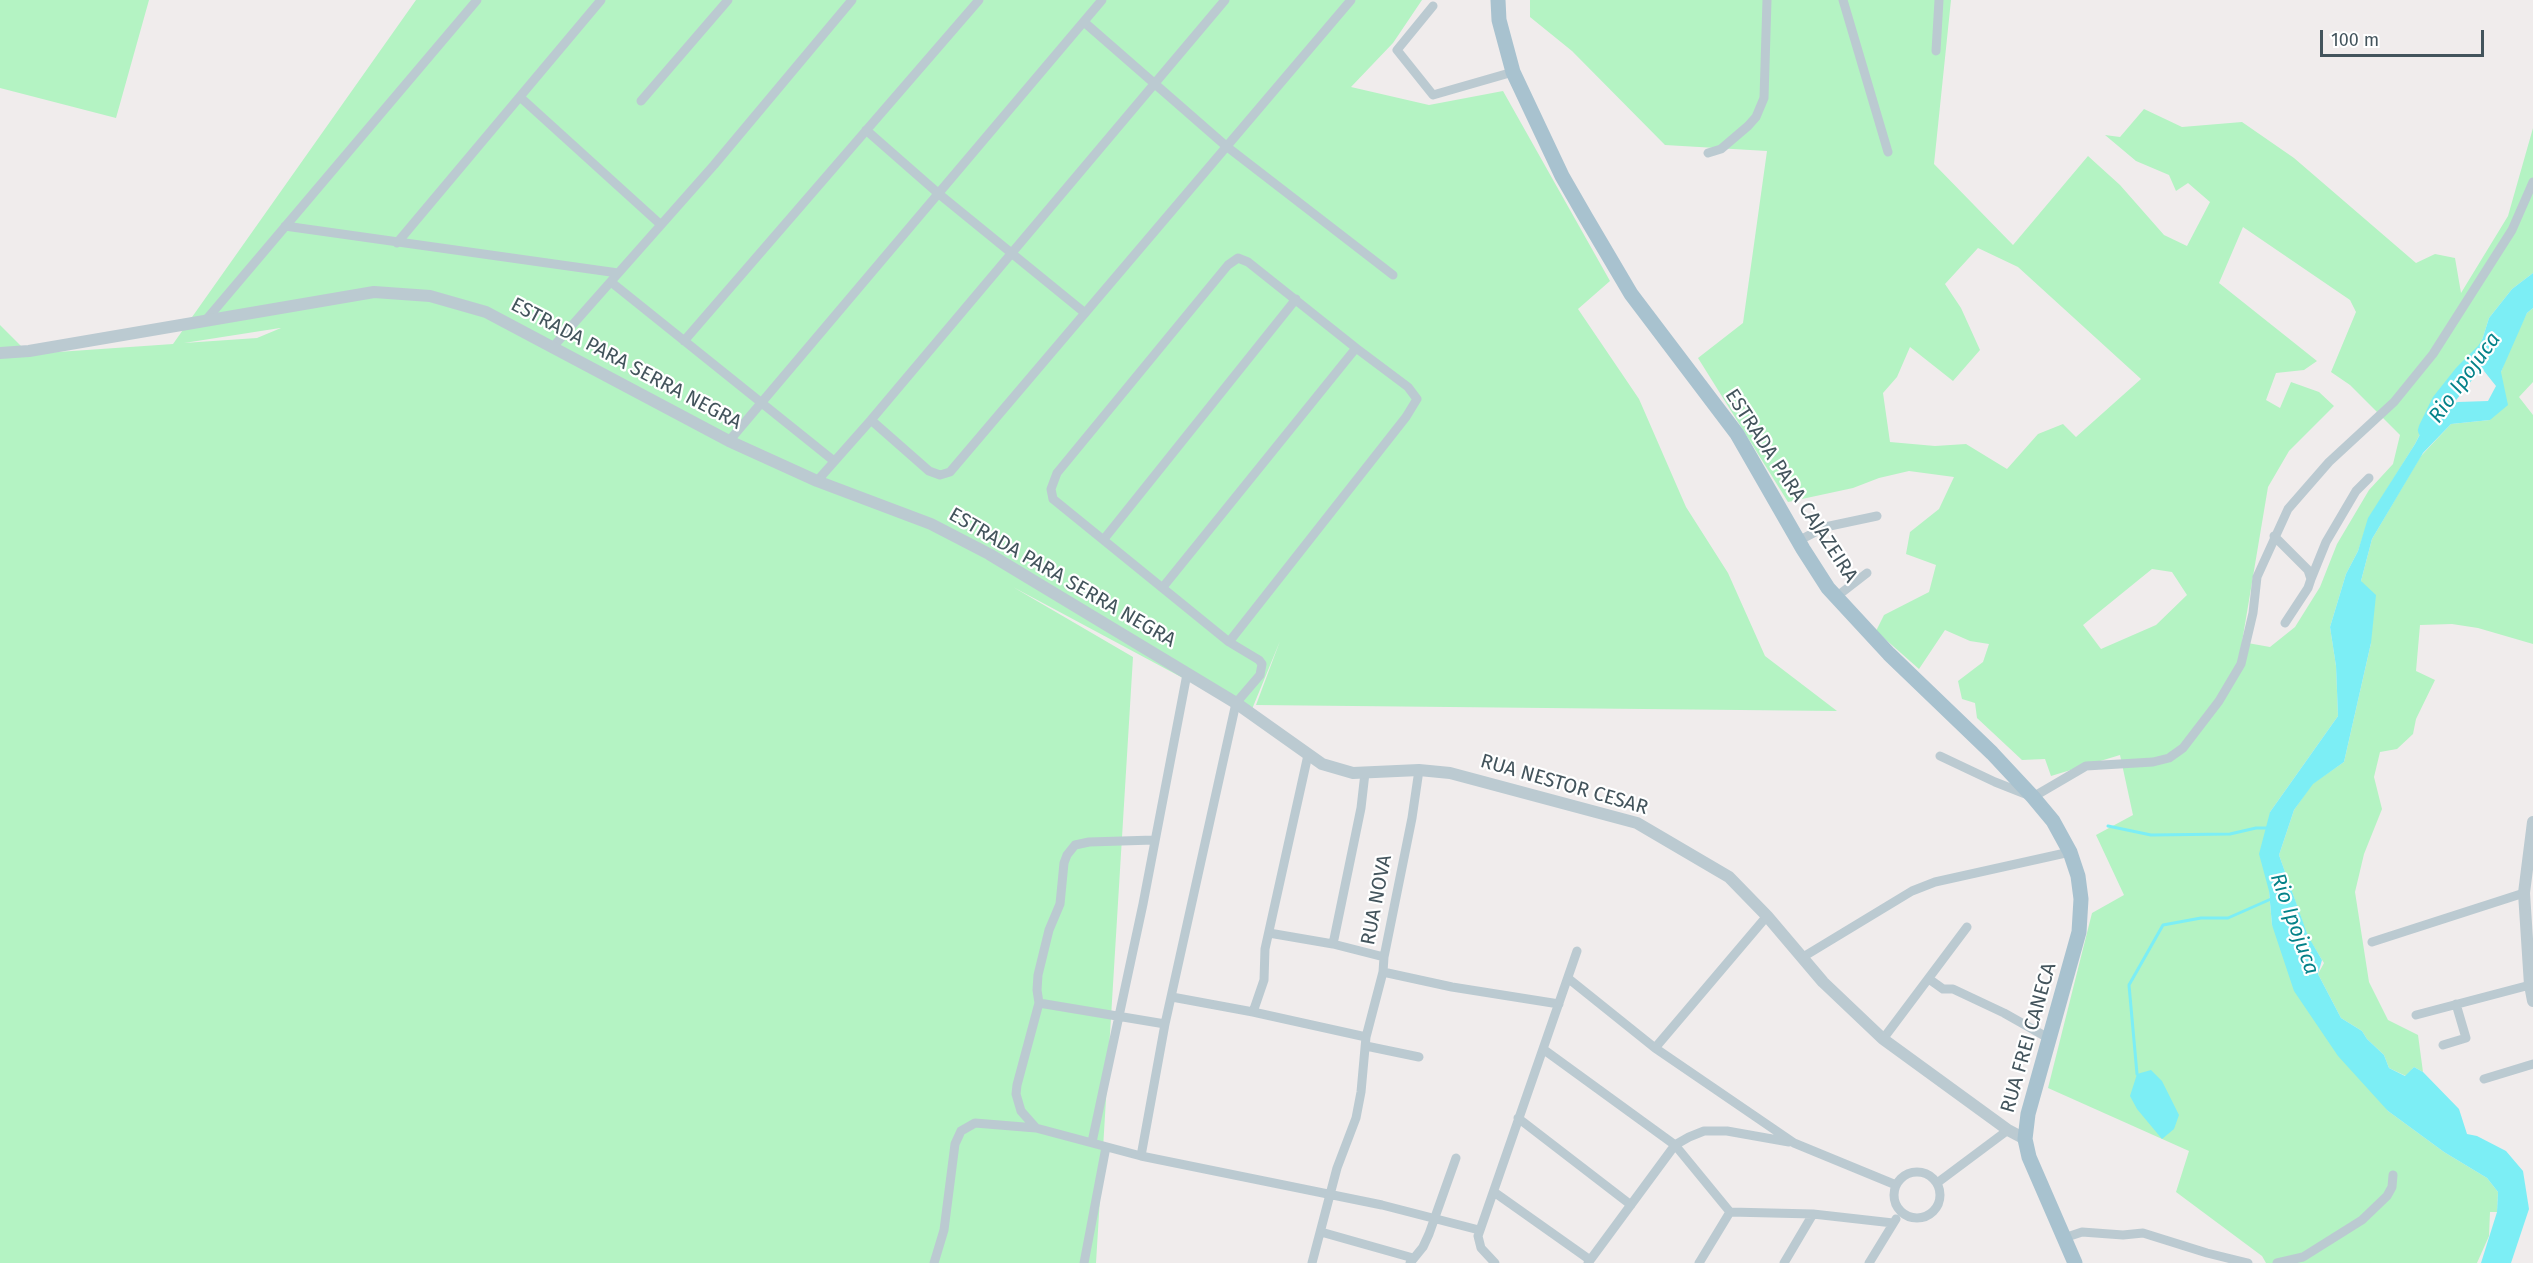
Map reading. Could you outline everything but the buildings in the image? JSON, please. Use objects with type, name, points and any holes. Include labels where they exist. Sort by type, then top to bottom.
[{"type":"main road","name":"ESTRADA PARA CAJAZEIRA","points":[[1498,0],[1499,21],[1514,72],[1562,176],[1631,294],[1663,339],[1728,421],[1798,541],[1836,597],[1889,654],[1992,753],[2033,797],[2056,826]]},
{"type":"main road","name":"RUA FREI CANECA","points":[[2056,826],[2070,852],[2078,876],[2082,899],[2081,916],[2074,954],[2028,1113],[2025,1139],[2029,1157],[2075,1263]]},
{"type":"street","points":[[206,320],[477,0]]},
{"type":"street","points":[[397,243],[601,0]]},
{"type":"street","points":[[641,101],[728,0]]},
{"type":"street","points":[[552,348],[714,165],[852,0]]},
{"type":"street","points":[[684,341],[980,0]]},
{"type":"street","points":[[729,441],[1102,0]]},
{"type":"street","points":[[817,481],[1225,0]]},
{"type":"street","points":[[871,420],[929,471],[945,476],[1351,0]]},
{"type":"street","points":[[1708,153],[1721,149],[1748,126],[1756,117],[1764,98],[1767,0]]},
{"type":"street","points":[[1843,0],[1888,152]]},
{"type":"street","points":[[1936,51],[1939,0]]},
{"type":"street","points":[[1433,6],[1397,50],[1433,95],[1514,72]]},
{"type":"street","points":[[1084,22],[1226,146],[1393,275]]},
{"type":"street","points":[[520,97],[660,224]]},
{"type":"street","points":[[866,130],[939,194],[1084,313]]},
{"type":"street","points":[[1940,756],[2033,797],[2086,766],[2153,762],[2169,758],[2189,741],[2219,701],[2241,664],[2253,613],[2257,577],[2288,509],[2310,481],[2374,422],[2433,354],[2512,230],[2533,182]]},
{"type":"street","points":[[285,226],[618,273]]},
{"type":"street","points":[[1141,1156],[1165,1024],[1236,703],[1260,675],[1262,664],[1229,642],[1053,500],[1051,489],[1057,473],[1233,260],[1243,259],[1408,387],[1417,399],[1229,642]]},
{"type":"street","points":[[611,282],[834,461]]},
{"type":"street","name":"ESTRADA PARA SERRA NEGRA","points":[[0,353],[29,351],[374,292],[430,296],[486,312],[729,441],[817,481],[931,524],[989,554],[1187,674]]},
{"type":"street","points":[[1104,539],[1296,299]]},
{"type":"street","points":[[1163,587],[1356,348]]},
{"type":"street","points":[[2285,623],[2308,588],[2326,542],[2356,491],[2368,478]]},
{"type":"street","points":[[1798,541],[1825,527],[1877,516]]},
{"type":"street","points":[[2274,536],[2308,570],[2312,579]]},
{"type":"street","points":[[1836,597],[1867,573]]},
{"type":"street","points":[[1092,1142],[1120,1015],[1187,674]]},
{"type":"street","name":"RUA NESTOR CESAR","points":[[1187,674],[1236,703],[1308,755],[1335,770],[1365,773],[1419,770],[1450,773],[1637,823],[1729,877],[1767,916],[1823,982],[1883,1039],[2008,1130],[2025,1139]]},
{"type":"street","points":[[1253,1012],[1264,980],[1265,949],[1308,755]]},
{"type":"street","name":"RUA NOVA","points":[[1312,1263],[1337,1168],[1356,1118],[1364,1079],[1366,1042],[1383,972],[1419,770]]},
{"type":"street","points":[[1333,944],[1361,808],[1365,773]]},
{"type":"street","points":[[2533,822],[2524,893],[2533,1001]]},
{"type":"street","points":[[1036,1128],[1021,1111],[1016,1094],[1017,1084],[1040,1003],[1037,990],[1038,975],[1049,930],[1060,903],[1064,863],[1071,848],[1089,842],[1154,840]]},
{"type":"street","points":[[1803,957],[1912,891],[1935,882],[2070,852]]},
{"type":"street","points":[[2372,942],[2524,893]]},
{"type":"street","points":[[1655,1048],[1767,916]]},
{"type":"street","points":[[1883,1039],[1967,927]]},
{"type":"street","points":[[1269,933],[1333,944],[1384,957]]},
{"type":"street","points":[[1495,1263],[1481,1248],[1479,1230],[1577,951]]},
{"type":"street","points":[[1383,972],[1452,987],[1559,1004]]},
{"type":"street","points":[[1569,979],[1655,1048],[1794,1143],[1896,1185]]},
{"type":"street","points":[[1929,979],[1943,989],[1953,989],[2004,1013],[2050,1039]]},
{"type":"street","points":[[2416,1015],[2530,985]]},
{"type":"street","points":[[1172,997],[1253,1012],[1419,1057]]},
{"type":"street","points":[[1040,1003],[1165,1024]]},
{"type":"street","points":[[2443,1045],[2466,1038],[2456,1004]]},
{"type":"street","points":[[1543,1049],[1676,1145],[1730,1212],[1813,1214],[1893,1223]]},
{"type":"street","points":[[2484,1079],[2533,1064]]},
{"type":"street","points":[[1518,1118],[1631,1205]]},
{"type":"street","points":[[934,1263],[944,1230],[953,1151],[961,1131],[975,1123],[1036,1128],[1141,1156],[1331,1193],[1479,1230]]},
{"type":"street","points":[[1937,1183],[2008,1130]]},
{"type":"street","points":[[1494,1192],[1589,1262],[1676,1145],[1704,1131],[1727,1131],[1794,1143]]},
{"type":"street","points":[[1084,1263],[1106,1147]]},
{"type":"street","points":[[1321,1232],[1411,1261],[1423,1247],[1456,1158]]},
{"type":"street","points":[[1919,1172],[1926,1174],[1937,1183],[1940,1197],[1938,1205],[1928,1216],[1914,1218],[1900,1212],[1894,1199],[1896,1185],[1906,1175],[1919,1172]]},
{"type":"street","points":[[2277,1263],[2303,1257],[2362,1220],[2387,1196],[2392,1187],[2393,1174]]},
{"type":"street","points":[[1700,1263],[1730,1212]]},
{"type":"street","points":[[1869,1263],[1900,1212]]},
{"type":"street","points":[[1784,1263],[1813,1214]]},
{"type":"street","points":[[2064,1238],[2082,1232],[2123,1235],[2143,1233],[2248,1263]]},
{"type":"street","points":[[1383,1251],[1394,1263]]},
{"type":"green space","points":[[0,0],[149,0],[116,118],[0,88]]},
{"type":"green space","points":[[416,0],[1422,0],[1393,43],[1351,87],[1429,105],[1503,91],[1610,281],[1578,309],[1639,399],[1686,507],[1728,573],[1765,656],[1837,711],[1256,705],[1280,641],[1250,714],[1013,587],[1133,657],[1096,1263],[0,1263],[0,325],[29,354],[173,344]],"holes":[[[281,328],[257,338],[184,343]]]},
{"type":"green space","points":[[1530,0],[1951,0],[1934,164],[2013,245],[2088,156],[2120,185],[2164,235],[2187,246],[2210,202],[2188,183],[2176,191],[2169,175],[2136,161],[2105,135],[2120,137],[2144,109],[2182,127],[2242,122],[2294,158],[2416,263],[2435,254],[2455,258],[2461,293],[2508,216],[2533,128],[2533,273],[2512,289],[2489,318],[2478,353],[2437,400],[2415,444],[2369,518],[2358,551],[2346,574],[2330,627],[2336,666],[2338,716],[2270,812],[2269,891],[2272,925],[2388,1111],[2444,1152],[2487,1178],[2498,1192],[2497,1212],[2490,1212],[2489,1236],[2477,1263],[2266,1263],[2262,1256],[2176,1192],[2189,1151],[2048,1088],[2092,913],[2124,895],[2096,835],[2133,815],[2120,755],[2051,776],[2045,759],[2022,760],[1977,718],[1975,703],[1962,699],[1958,681],[1983,662],[1989,644],[1970,641],[1945,630],[1919,669],[1876,631],[1884,615],[1929,592],[1936,565],[1906,554],[1910,532],[1939,509],[1954,477],[1909,471],[1879,478],[1853,488],[1788,502],[1698,358],[1743,323],[1767,151],[1665,145],[1572,51],[1530,17]],"holes":[[[2243,227],[2350,300],[2356,312],[2331,372],[2350,385],[2400,435],[2393,464],[2369,490],[2337,544],[2320,587],[2295,627],[2270,647],[2242,642],[2268,487],[2289,451],[2334,406],[2319,392],[2291,382],[2280,408],[2266,400],[2276,373],[2304,370],[2317,361],[2219,283]],[[1978,248],[2018,267],[2141,379],[2076,437],[2063,424],[2038,434],[2007,469],[1966,444],[1935,446],[1890,442],[1883,393],[1897,377],[1910,347],[1953,381],[1980,350],[1961,308],[1945,284]],[[2152,569],[2172,572],[2187,595],[2156,625],[2101,649],[2083,625]]]},
{"type":"green space","points":[[2533,308],[2533,382],[2519,397],[2533,415],[2533,644],[2478,628],[2452,624],[2420,625],[2416,671],[2435,680],[2416,719],[2413,734],[2397,749],[2380,752],[2374,777],[2382,809],[2364,854],[2355,892],[2369,982],[2388,1020],[2418,1035],[2423,1072],[2414,1067],[2406,1076],[2389,1068],[2384,1055],[2362,1031],[2341,1018],[2318,974],[2324,963],[2308,937],[2279,855],[2294,810],[2312,784],[2344,762],[2371,643],[2361,581],[2372,539],[2420,457],[2451,424],[2490,420],[2501,372],[2512,342],[2527,313]]},
{"type":"water","points":[[2533,273],[2533,308],[2527,313],[2501,372],[2508,405],[2490,420],[2451,424],[2423,453],[2372,539],[2361,581],[2376,595],[2371,643],[2344,762],[2313,784],[2294,810],[2279,855],[2308,936],[2322,960],[2318,974],[2341,1018],[2362,1031],[2384,1055],[2389,1068],[2405,1076],[2414,1067],[2423,1072],[2459,1109],[2467,1134],[2477,1136],[2506,1151],[2523,1171],[2529,1209],[2511,1263],[2481,1263],[2497,1212],[2498,1192],[2487,1178],[2444,1152],[2388,1111],[2338,1056],[2294,991],[2272,925],[2269,891],[2259,854],[2270,812],[2338,716],[2336,666],[2330,627],[2346,574],[2358,551],[2368,518],[2415,444],[2432,411],[2458,402],[2488,401],[2496,386],[2484,371],[2478,353],[2489,318],[2512,289]]},
{"type":"water","points":[[2151,1070],[2162,1081],[2179,1115],[2174,1129],[2162,1139],[2137,1109],[2130,1096],[2137,1074]]},
{"type":"waterway","name":"Rio Ipojuca","points":[[2428,430],[2441,403],[2495,339]]},
{"type":"waterway","points":[[2108,826],[2151,835],[2230,834],[2256,828],[2269,828]]},
{"type":"waterway","points":[[2137,1074],[2129,985],[2163,925],[2201,918],[2228,918],[2271,899]]}]
